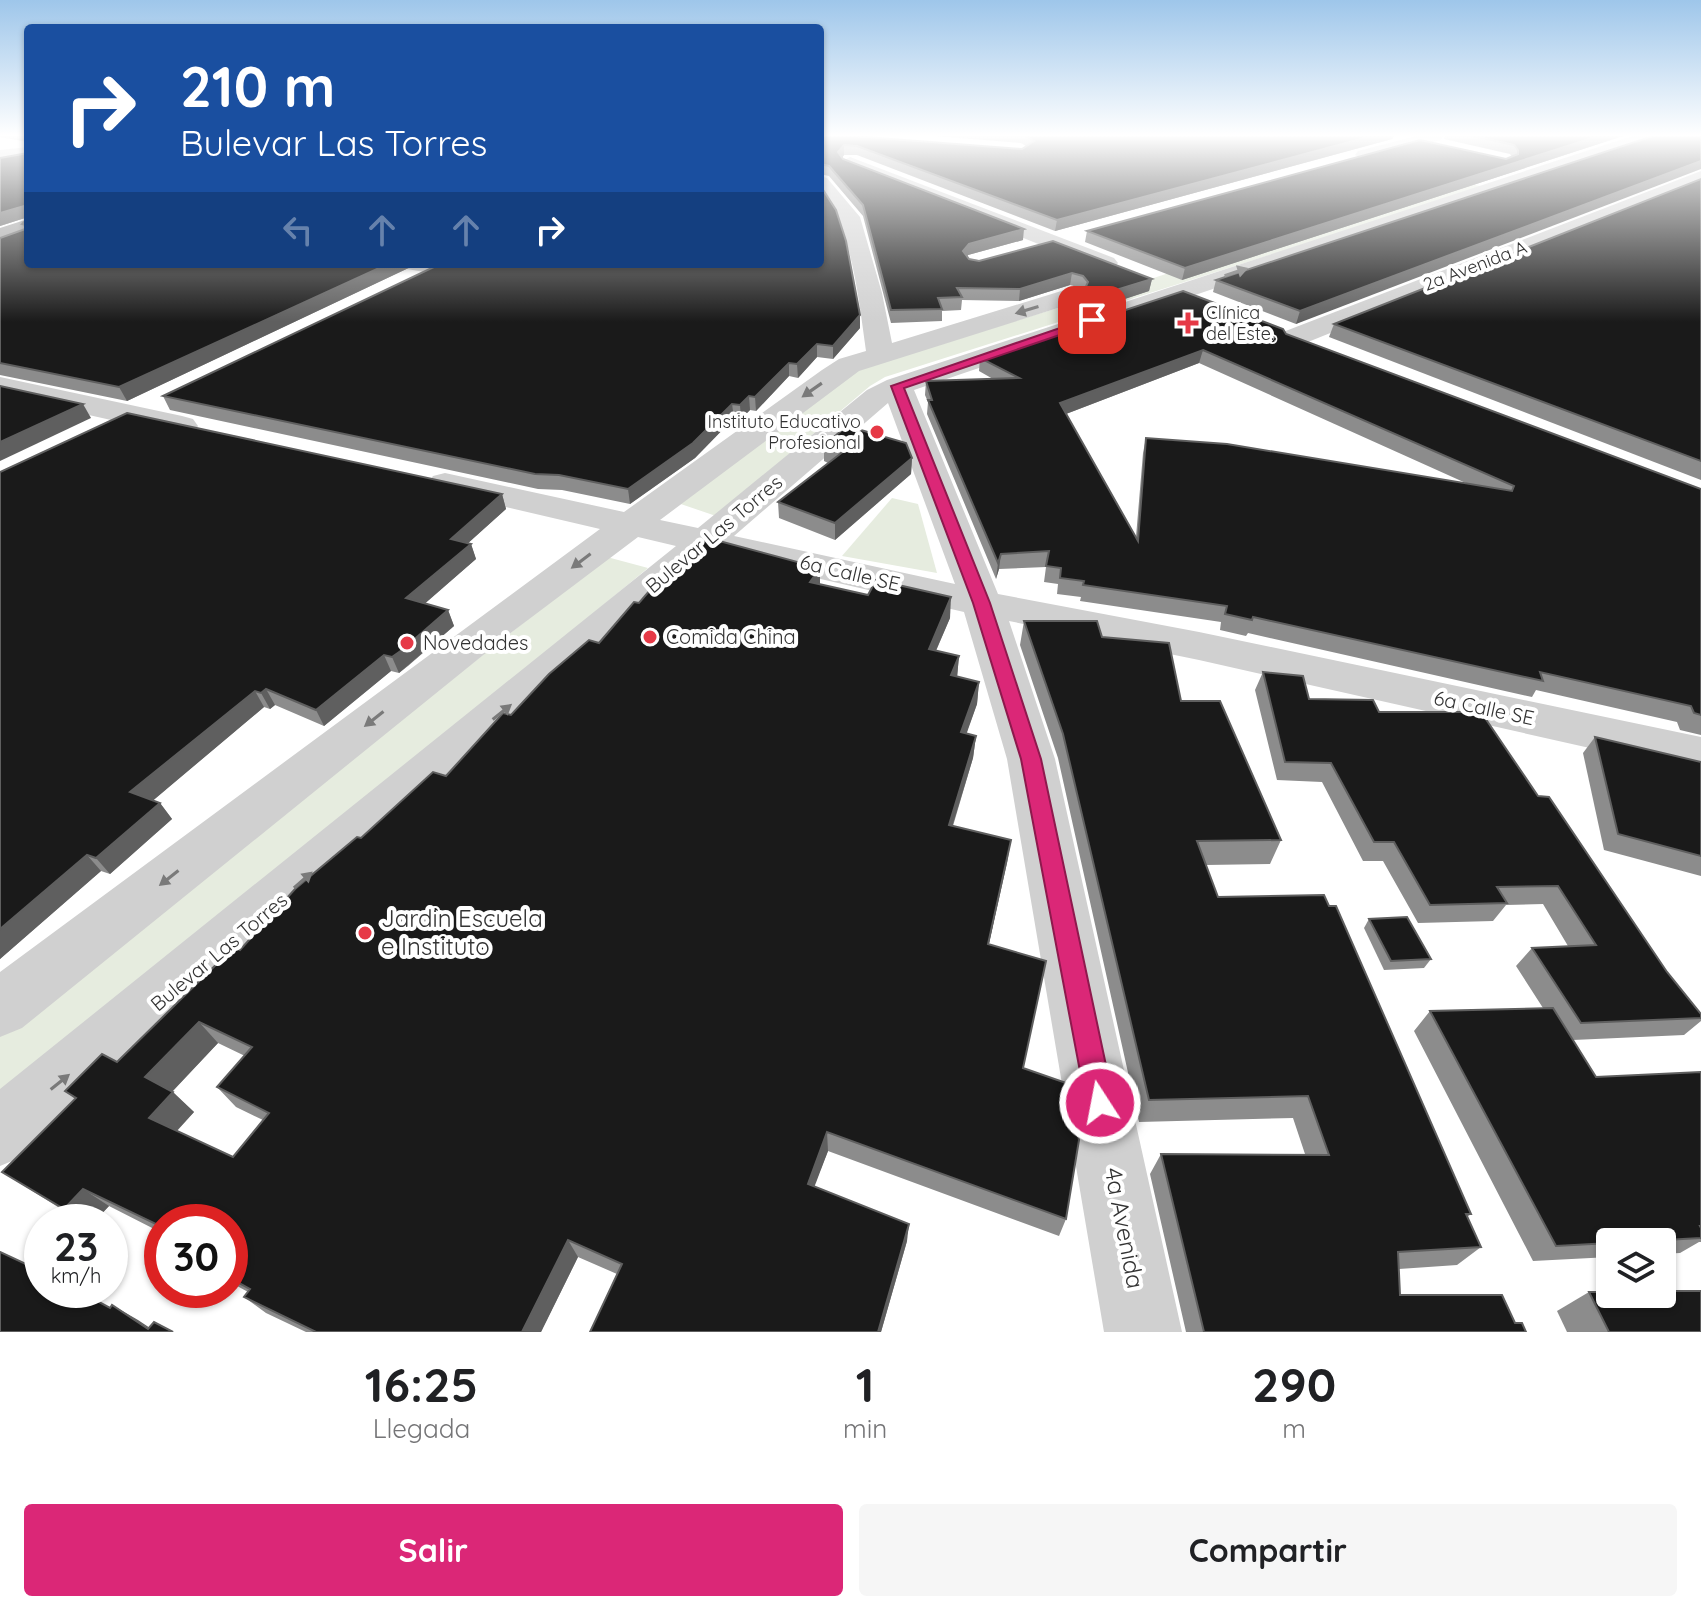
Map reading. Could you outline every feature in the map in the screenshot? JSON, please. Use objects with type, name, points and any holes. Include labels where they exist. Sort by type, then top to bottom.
[{"type":"highway","points":[[0,220],[24,212]]},
{"type":"highway","points":[[0,235],[24,226]]},
{"type":"street","points":[[835,198],[849,217],[889,370]]},
{"type":"street","points":[[942,198],[1052,241]]},
{"type":"street","name":"Bulevar Las Torres","points":[[0,1008],[632,523],[849,365],[889,370],[1451,198]]},
{"type":"street","name":"2a Avenida A","points":[[1293,338],[1648,198]]},
{"type":"street","points":[[1670,198],[1686,202]]},
{"type":"street","points":[[1022,250],[1078,234]]},
{"type":"street","name":"Bulevar Las Torres","points":[[0,1132],[223,950],[424,776],[579,650],[878,396],[889,370],[1113,281],[1052,241]]},
{"type":"street","points":[[1165,286],[1221,308]]},
{"type":"street","points":[[1264,326],[1336,354]]},
{"type":"street","name":"4a Avenida","points":[[889,370],[982,603],[1031,759],[1143,1332]]},
{"type":"street","points":[[0,386],[222,435]]},
{"type":"street","points":[[91,434],[172,395]]},
{"type":"street","name":"6a Calle SE","points":[[404,474],[982,603],[1199,646],[1701,755]]},
{"type":"shaded area","points":[[1398,198],[1449,198],[885,377],[870,386],[716,516],[669,500],[855,370],[1120,289]]},
{"type":"shaded area","points":[[892,498],[918,504],[937,573],[842,556]]},
{"type":"shaded area","points":[[607,557],[648,568],[19,1089],[0,1122],[0,1036]]},
{"type":"building","points":[[0,198],[24,198],[24,206],[0,213]]},
{"type":"building","points":[[824,198],[828,198],[836,210],[846,241],[860,315],[833,346],[817,344],[797,364],[789,363],[755,397],[749,396],[740,405],[732,404],[693,443],[628,489],[559,475],[535,474],[163,396],[432,268],[824,268]]},
{"type":"building","points":[[857,198],[944,198],[1024,229],[969,244],[963,251],[969,259],[979,261],[1053,241],[1152,279],[1090,298],[1078,293],[1084,291],[1088,282],[1083,276],[1072,273],[1020,289],[957,288],[962,297],[938,298],[942,309],[891,310],[863,205]]},
{"type":"building","points":[[998,198],[1139,198],[1057,220]]},
{"type":"building","points":[[1207,198],[1404,198],[1185,268],[1087,231]]},
{"type":"building","points":[[1464,198],[1602,198],[1300,311],[1216,280]]},
{"type":"building","points":[[1653,198],[1701,198],[1701,461],[1334,324]]},
{"type":"building","points":[[24,229],[24,268],[379,268],[119,387],[0,363],[0,238]]},
{"type":"building","points":[[1183,291],[1283,329],[1286,334],[1701,489],[1701,715],[1694,713],[1691,706],[1540,672],[1543,681],[1253,617],[1252,620],[1225,614],[1227,606],[1083,585],[1084,581],[1060,578],[1061,568],[1046,566],[1049,551],[1001,554],[998,563],[928,400],[932,400],[926,381],[1019,378],[980,358]],"holes":[[[1203,350],[1514,486],[1512,491],[1227,444],[1146,438],[1138,541],[1060,403]]]},
{"type":"building","points":[[0,386],[83,404],[0,442]]},
{"type":"building","points":[[127,413],[502,494],[451,539],[471,544],[406,598],[448,610],[402,650],[392,657],[384,655],[316,710],[266,689],[261,693],[255,691],[130,792],[160,803],[96,858],[87,855],[0,929],[0,472]]},
{"type":"building","points":[[847,426],[906,443],[912,458],[835,523],[778,502],[844,451],[824,445]]},
{"type":"building","points":[[708,538],[820,568],[810,582],[868,595],[876,580],[951,597],[929,649],[959,656],[951,675],[979,682],[961,732],[976,736],[949,825],[1011,840],[988,944],[1046,961],[1023,1068],[1069,1084],[1079,1140],[1066,1219],[827,1132],[808,1184],[909,1224],[878,1332],[590,1332],[622,1264],[568,1240],[522,1332],[316,1332],[248,1299],[248,1204],[144,1204],[144,1218],[128,1211],[128,1204],[114,1204],[83,1189],[69,1204],[56,1204],[2,1172],[76,1098],[65,1091],[102,1054],[117,1062],[234,947],[240,950],[295,889],[357,837],[361,838],[433,772],[446,776],[503,713],[511,715],[549,674],[589,640],[599,643],[634,602],[639,603],[657,582]],"holes":[[[199,1022],[252,1047],[217,1087],[269,1113],[233,1157],[149,1118],[173,1092],[145,1077]]]},
{"type":"building","points":[[1024,621],[1097,621],[1102,637],[1169,643],[1181,701],[1220,701],[1281,840],[1197,841],[1218,897],[1324,895],[1329,906],[1336,906],[1471,1214],[1466,1214],[1481,1247],[1398,1252],[1400,1295],[1502,1295],[1515,1323],[1522,1323],[1526,1332],[1204,1332],[1161,1154],[1329,1155],[1308,1096],[1149,1100],[1063,734]]},
{"type":"building","points":[[1263,672],[1303,676],[1309,699],[1373,700],[1379,712],[1481,712],[1538,796],[1549,797],[1701,1018],[1581,1023],[1532,948],[1596,945],[1558,886],[1497,887],[1507,903],[1430,905],[1394,842],[1374,842],[1331,763],[1285,762]]},
{"type":"building","points":[[1595,737],[1701,762],[1701,856],[1618,834]]},
{"type":"building","points":[[1407,917],[1431,959],[1391,961],[1369,919]]},
{"type":"building","points":[[1553,1008],[1596,1077],[1701,1072],[1701,1238],[1676,1239],[1676,1228],[1596,1228],[1596,1244],[1556,1246],[1430,1011]]},
{"type":"building","points":[[0,1252],[24,1263],[24,1308],[116,1308],[148,1329],[154,1322],[173,1332],[0,1332]]},
{"type":"building","points":[[1676,1291],[1701,1291],[1701,1332],[1609,1332],[1597,1308],[1676,1308]]},
{"type":"building","points":[[1589,1292],[1596,1292],[1596,1306]]},
{"type":"place","name":"Clínica del Este.","points":[[1188,323]]},
{"type":"place","name":"Instituto Educativo Profesional","points":[[877,432]]},
{"type":"place","name":"Comida China","points":[[650,637]]},
{"type":"place","name":"Novedades","points":[[407,643]]},
{"type":"place","name":"Jardin Escuela e Instituto","points":[[365,933]]},
{"type":"route","points":[[1092,320],[897,386],[982,603],[1031,759],[1100,1103]]}]
